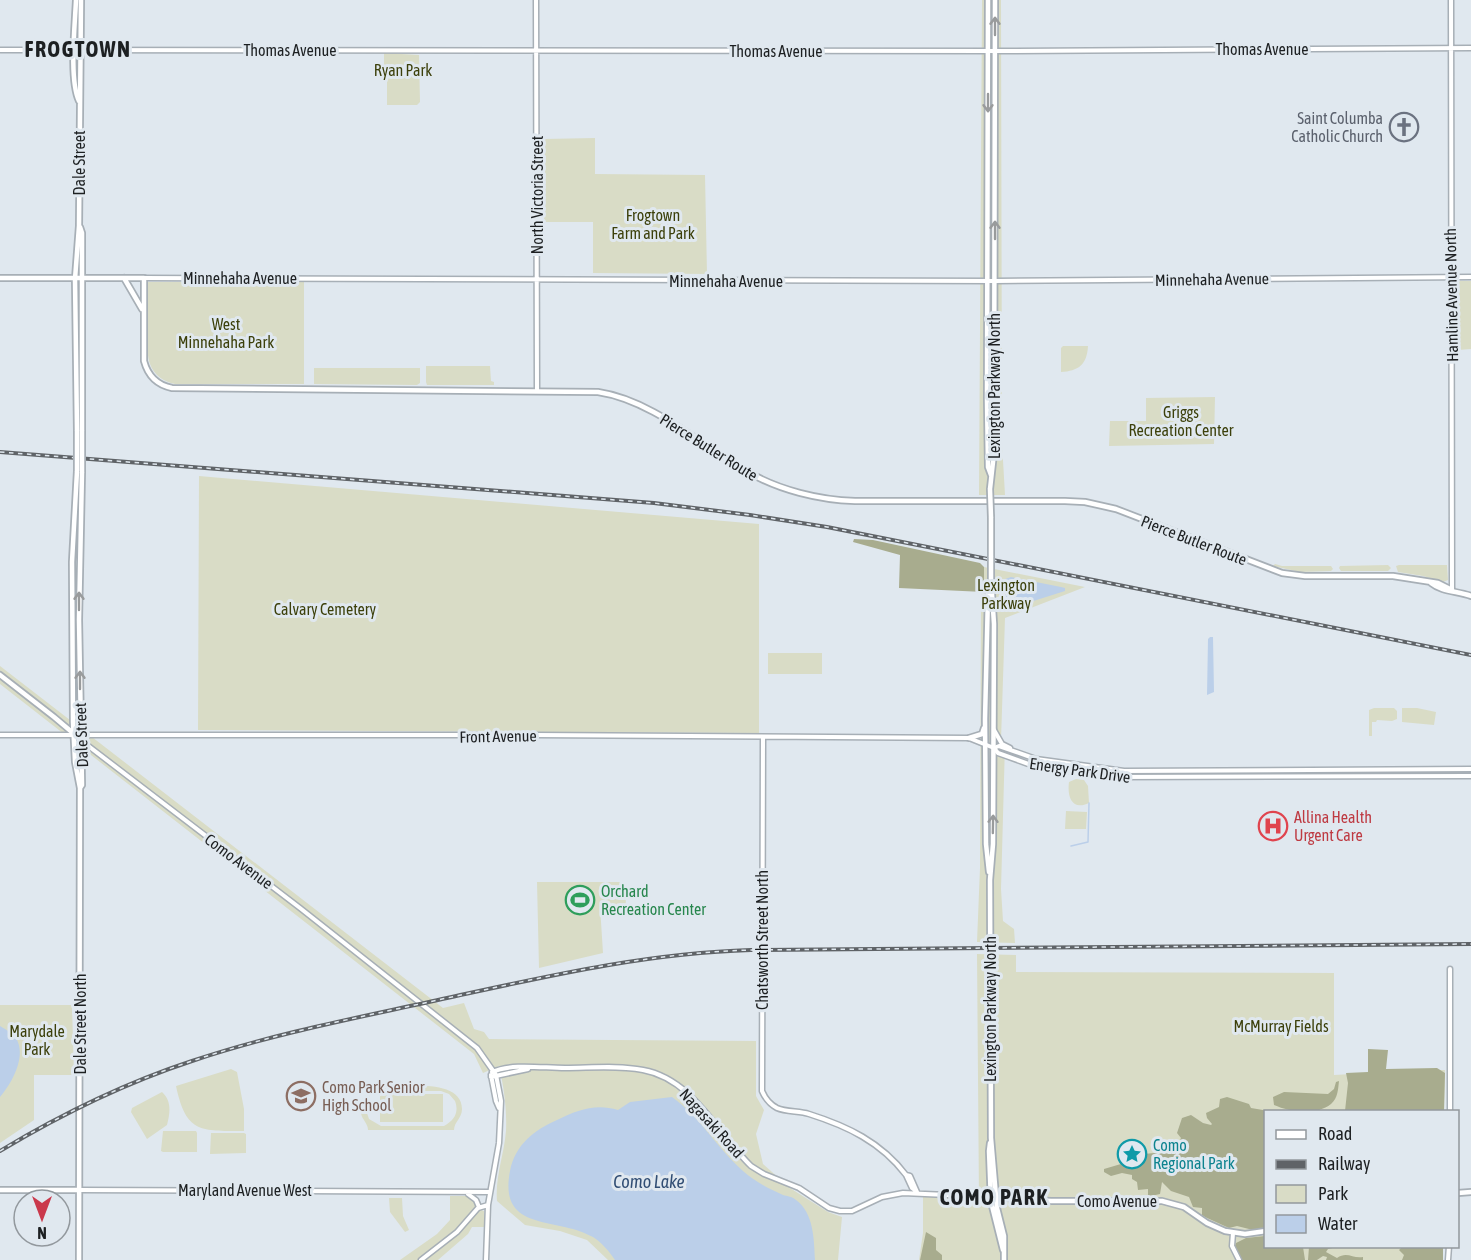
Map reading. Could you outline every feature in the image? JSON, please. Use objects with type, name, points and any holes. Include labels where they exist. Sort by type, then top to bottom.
[{"type":"main road","name":"Dale Street","points":[[76,0],[74,49],[76,95],[79,101]]},
{"type":"main road","name":"Dale Street","points":[[80,431],[75,279],[79,226],[81,0]]},
{"type":"main road","name":"Lexington Parkway North","points":[[988,0],[988,467],[991,475]]},
{"type":"main road","name":"Lexington Parkway North","points":[[991,475],[994,448],[995,0]]},
{"type":"main road","name":"Dale Street","points":[[79,226],[82,233],[80,431],[82,785],[80,788]]},
{"type":"main road","name":"Minnehaha Avenue","points":[[0,278],[144,278]]},
{"type":"main road","points":[[124,278],[140,302],[144,314]]},
{"type":"main road","name":"Pierce Butler Route","points":[[144,278],[143,355],[145,366],[154,380],[172,388],[590,391],[623,398],[650,410],[756,477],[820,497],[855,501],[1085,502],[1116,509],[1286,574],[1393,576],[1446,586],[1471,596]]},
{"type":"main road","name":"Dale Street","points":[[80,472],[72,562],[73,734],[80,788]]},
{"type":"main road","points":[[991,475],[991,579]]},
{"type":"main road","name":"Lexington Parkway North","points":[[990,880],[986,844],[986,722],[988,595],[991,579]]},
{"type":"main road","name":"Lexington Parkway North","points":[[991,579],[994,624],[993,844],[990,880],[991,1138],[994,1197],[1003,1228],[1004,1260]]},
{"type":"main road","name":"Como Avenue","points":[[0,675],[73,734]]},
{"type":"main road","points":[[969,738],[982,734],[986,722]]},
{"type":"main road","name":"Dale Street North","points":[[79,1260],[80,788]]},
{"type":"main road","name":"Maryland Avenue West","points":[[0,1190],[80,1190]]},
{"type":"main road","name":"Como Avenue","points":[[994,1197],[1051,1201],[1169,1202],[1188,1209],[1213,1226],[1233,1233],[1264,1232]]},
{"type":"street","name":"North Victoria Street","points":[[536,0],[537,391]]},
{"type":"street","name":"Hamline Avenue North","points":[[1451,0],[1452,590]]},
{"type":"street","name":"Thomas Avenue","points":[[0,50],[995,51],[1471,48]]},
{"type":"street","name":"Minnehaha Avenue","points":[[144,278],[994,281],[1471,277]]},
{"type":"street","points":[[994,729],[1002,744],[1018,754]]},
{"type":"street","points":[[0,735],[73,734]]},
{"type":"street","name":"Como Avenue","points":[[73,734],[81,736],[477,1048],[493,1075]]},
{"type":"street","name":"Front Avenue","points":[[81,736],[969,738],[994,748]]},
{"type":"street","name":"Chatsworth Street North","points":[[763,737],[761,1086],[765,1098],[777,1108],[805,1113],[850,1129],[869,1139],[891,1157],[906,1175],[910,1176],[917,1192]]},
{"type":"street","name":"Energy Park Drive","points":[[1471,769],[1124,771],[1036,759],[999,746],[994,748],[999,753],[1034,766],[1122,777],[1471,776]]},
{"type":"street","points":[[1450,969],[1450,1110]]},
{"type":"street","points":[[493,1075],[506,1068],[533,1068]]},
{"type":"street","points":[[493,1075],[533,1068]]},
{"type":"street","name":"Nagasaki Road","points":[[533,1068],[636,1068],[661,1075],[690,1095],[751,1166],[764,1174],[799,1188],[833,1209],[846,1212],[890,1195],[917,1192]]},
{"type":"street","points":[[499,1088],[502,1078],[512,1072]]},
{"type":"street","points":[[486,1260],[489,1192],[500,1137],[501,1101],[499,1088],[493,1075]]},
{"type":"street","points":[[493,1075],[500,1108]]},
{"type":"street","name":"Maryland Avenue West","points":[[80,1190],[489,1192]]},
{"type":"street","points":[[465,1192],[475,1198],[479,1207]]},
{"type":"street","points":[[917,1192],[994,1197]]},
{"type":"street","points":[[421,1260],[460,1230],[479,1207],[488,1205]]},
{"type":"street","points":[[1233,1233],[1232,1246],[1239,1260]]},
{"type":"green space","points":[[982,0],[1001,0],[1002,443],[1005,495],[979,495]]},
{"type":"green space","name":"Ryan Park","points":[[384,53],[419,55],[420,102],[417,105],[387,105]]},
{"type":"green space","name":"Frogtown Farm and Park","points":[[595,138],[595,174],[705,175],[707,274],[593,273],[593,222],[544,222],[544,139]]},
{"type":"green space","points":[[1458,281],[1471,281],[1471,349],[1458,350],[1456,347]]},
{"type":"green space","name":"West Minnehaha Park","points":[[148,282],[304,282],[304,384],[175,384],[163,380],[154,371],[148,356]]},
{"type":"green space","points":[[1063,346],[1088,346],[1084,362],[1077,368],[1061,372],[1061,348]]},
{"type":"green space","points":[[426,366],[490,366],[491,381],[494,385],[427,385]]},
{"type":"green space","points":[[314,368],[420,368],[420,383],[417,385],[314,384]]},
{"type":"green space","name":"Griggs Recreation Center","points":[[1215,397],[1214,444],[1109,446],[1110,421],[1146,421],[1146,398]]},
{"type":"green space","name":"Calvary Cemetery","points":[[199,476],[759,524],[759,733],[198,730]]},
{"type":"green space","points":[[854,539],[873,540],[980,563],[984,567],[984,592],[899,588],[900,555],[853,542]]},
{"type":"green space","points":[[1275,564],[1331,566],[1333,569],[1331,571],[1300,572],[1273,566]]},
{"type":"green space","points":[[1388,565],[1391,568],[1388,571],[1341,571],[1339,568],[1340,566]]},
{"type":"green space","points":[[1447,565],[1448,580],[1443,582],[1398,572],[1396,566]]},
{"type":"green space","name":"Lexington Parkway","points":[[984,567],[1085,587],[1005,618],[1001,740],[1005,744],[1001,889],[1003,921],[1014,929],[1015,943],[977,942],[980,868],[981,592],[984,592]]},
{"type":"green space","points":[[768,653],[822,653],[822,674],[768,674]]},
{"type":"green space","points":[[0,666],[443,1008],[464,1003],[474,1029],[484,1032],[489,1039],[756,1041],[756,1096],[764,1110],[756,1134],[763,1164],[790,1188],[828,1212],[842,1217],[838,1260],[608,1260],[587,1240],[560,1231],[525,1225],[497,1201],[497,1183],[506,1123],[505,1098],[499,1066],[483,1073],[474,1054],[0,684]]},
{"type":"green space","points":[[1394,708],[1397,711],[1397,719],[1372,722],[1372,736],[1369,736],[1369,710]]},
{"type":"green space","points":[[1402,708],[1436,712],[1434,725],[1402,722]]},
{"type":"green space","points":[[1076,779],[1084,780],[1088,786],[1089,803],[1078,805],[1072,801],[1069,782]]},
{"type":"green space","points":[[1066,811],[1087,812],[1086,829],[1065,829]]},
{"type":"green space","points":[[537,882],[625,882],[626,906],[600,906],[603,953],[539,968]]},
{"type":"green space","name":"Como Regional Park","points":[[977,954],[1016,955],[1016,972],[1334,973],[1334,1075],[1385,1070],[1445,1070],[1444,1110],[1264,1110],[1264,1248],[1443,1248],[1442,1260],[919,1260],[923,1233],[923,1196],[979,1200]]},
{"type":"green space","name":"Marydale Park","points":[[0,1005],[72,1005],[74,1075],[34,1075],[34,1120],[0,1143]]},
{"type":"green space","points":[[1368,1049],[1388,1050],[1386,1069],[1437,1068],[1445,1073],[1444,1110],[1345,1110],[1348,1083],[1346,1073],[1368,1072]]},
{"type":"green space","points":[[231,1069],[237,1072],[244,1109],[244,1131],[216,1131],[197,1126],[185,1113],[176,1086]]},
{"type":"green space","points":[[1339,1081],[1335,1099],[1325,1108],[1293,1110],[1274,1105],[1273,1097],[1284,1092],[1328,1094],[1334,1089],[1336,1082]]},
{"type":"green space","points":[[378,1087],[443,1088],[453,1092],[459,1099],[462,1112],[454,1130],[368,1130],[362,1115],[361,1103],[369,1091]],"holes":[[[380,1091],[441,1091],[449,1094],[455,1101],[457,1109],[451,1121],[444,1126],[381,1126],[369,1119],[365,1107],[370,1095]]]},
{"type":"green space","points":[[162,1092],[169,1103],[167,1125],[147,1139],[131,1112],[132,1108]]},
{"type":"green space","points":[[380,1094],[443,1094],[443,1122],[380,1122]]},
{"type":"green space","points":[[1227,1097],[1249,1104],[1251,1108],[1264,1110],[1264,1228],[1253,1230],[1237,1226],[1229,1228],[1202,1215],[1202,1208],[1193,1207],[1189,1197],[1171,1191],[1162,1182],[1160,1194],[1151,1196],[1148,1195],[1148,1189],[1138,1190],[1137,1182],[1132,1179],[1132,1175],[1122,1173],[1111,1176],[1104,1172],[1104,1169],[1131,1161],[1134,1155],[1154,1153],[1155,1150],[1168,1144],[1178,1143],[1181,1138],[1177,1133],[1182,1118],[1191,1115],[1211,1125],[1206,1113],[1219,1107],[1220,1099]]},
{"type":"green space","points":[[163,1131],[196,1131],[197,1152],[161,1151]]},
{"type":"green space","points":[[211,1133],[246,1134],[246,1153],[210,1154]]},
{"type":"green space","points":[[450,1196],[470,1196],[479,1209],[484,1211],[484,1227],[472,1227],[468,1234],[438,1260],[400,1260],[437,1234],[450,1220]]},
{"type":"green space","points":[[389,1198],[402,1198],[403,1216],[409,1230],[405,1232],[390,1212]]},
{"type":"green space","points":[[926,1232],[936,1238],[936,1250],[942,1255],[942,1260],[920,1260]]},
{"type":"green space","points":[[1264,1236],[1264,1248],[1303,1248],[1305,1260],[1242,1260],[1235,1246],[1236,1243],[1246,1238]]},
{"type":"green space","points":[[1309,1248],[1332,1248],[1326,1252],[1337,1258],[1347,1255],[1363,1257],[1363,1260],[1326,1260],[1327,1257],[1323,1256],[1317,1260],[1308,1260]]},
{"type":"green space","points":[[1401,1248],[1443,1248],[1443,1260],[1402,1260],[1404,1255],[1399,1250]]},
{"type":"water","points":[[1011,577],[1065,588],[1065,591],[1008,609],[1005,579]]},
{"type":"water","points":[[1213,637],[1214,692],[1207,695],[1208,639]]},
{"type":"water","points":[[0,1026],[16,1038],[20,1053],[17,1069],[0,1097]]},
{"type":"water","name":"Como Lake","points":[[672,1097],[692,1114],[747,1175],[772,1190],[793,1198],[802,1205],[812,1227],[815,1260],[615,1260],[593,1237],[521,1214],[513,1205],[509,1191],[510,1171],[516,1153],[533,1134],[564,1116],[594,1107],[618,1110],[630,1102]]},
{"type":"waterway","points":[[1071,846],[1088,842],[1089,803]]},
{"type":"railway","points":[[0,452],[654,503],[750,515],[827,527],[1471,655]]},
{"type":"railway","points":[[0,1151],[69,1113],[118,1090],[223,1051],[351,1019],[560,974],[636,961],[751,950],[1471,944]]},
{"type":"place","name":"Saint Columba Catholic Church","points":[[1404,127]]},
{"type":"place","name":"Allina Health Urgent Care","points":[[1273,826]]},
{"type":"place","name":"Orchard Recreation Center","points":[[580,900]]},
{"type":"place","name":"Como Park Senior High School","points":[[301,1096]]},
{"type":"place","name":"Como Regional Park","points":[[1132,1154]]},
{"type":"district","name":"FROGTOWN","points":[[78,49]]},
{"type":"district","name":"COMO PARK","points":[[994,1197]]},
{"type":"park label","name":"McMurray Fields","points":[[1281,1026]]}]
